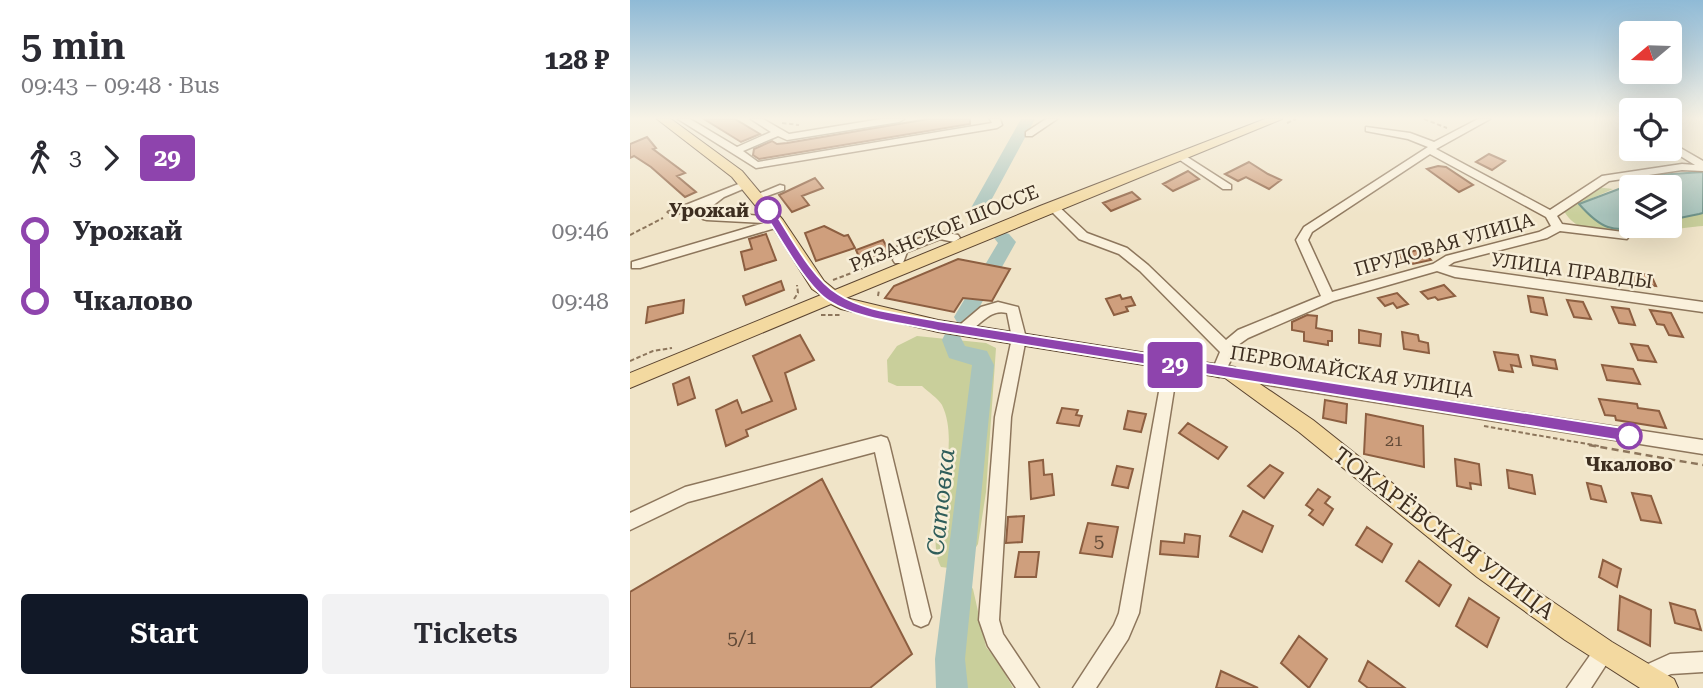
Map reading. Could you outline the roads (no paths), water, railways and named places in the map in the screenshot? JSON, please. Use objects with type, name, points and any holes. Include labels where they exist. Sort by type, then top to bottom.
[{"type":"main road","points":[[709,151],[746,184],[778,223],[812,278],[828,289]]},
{"type":"main road","name":"РЯЗАНСКОЕ ШОССЕ","points":[[630,381],[900,257],[1174,151]]},
{"type":"main road","name":"РЯЗАНСКОЕ ШОССЕ","points":[[630,369],[828,289],[1194,151]]},
{"type":"main road","name":"ПЕРВОМАЙСКАЯ УЛИЦА","points":[[828,289],[853,307],[890,316],[1171,364],[1225,365]]},
{"type":"main road","name":"ТОКАРЁВСКАЯ УЛИЦА","points":[[1225,365],[1430,527],[1605,651],[1665,688]]},
{"type":"street","points":[[736,151],[756,165],[840,151]]},
{"type":"street","points":[[1328,298],[1302,240],[1308,230],[1428,151]]},
{"type":"street","points":[[1438,151],[1550,215]]},
{"type":"street","points":[[1682,153],[1703,166]]},
{"type":"street","points":[[1181,156],[1227,187]]},
{"type":"street","name":"ПРУДОВАЯ УЛИЦА","points":[[1225,365],[1237,338],[1328,298],[1437,267],[1450,259],[1543,235],[1557,227],[1550,215],[1608,174],[1703,166]]},
{"type":"street","points":[[674,212],[746,184]]},
{"type":"street","points":[[756,197],[780,188]]},
{"type":"street","points":[[720,194],[701,210],[707,217],[753,218],[778,223]]},
{"type":"street","points":[[1052,206],[1083,236],[1123,251],[1144,268],[1225,365]]},
{"type":"street","points":[[636,265],[778,223]]},
{"type":"street","points":[[1557,227],[1619,235]]},
{"type":"street","name":"УЛИЦА ПРАВДЫ","points":[[1437,267],[1468,275],[1703,307]]},
{"type":"street","points":[[962,329],[989,307],[1010,308],[1018,338],[1003,417],[989,620],[995,639],[1028,688]]},
{"type":"street","points":[[1084,688],[1121,632],[1129,612],[1171,364]]},
{"type":"street","name":"ПЕРВОМАЙСКАЯ УЛИЦА","points":[[1225,365],[1703,447]]},
{"type":"street","points":[[630,522],[685,495],[881,443],[921,617]]},
{"type":"street","points":[[1578,688],[1605,651]]},
{"type":"street","points":[[1644,676],[1670,664],[1703,662]]},
{"type":"water","points":[[1703,172],[1703,213],[1682,217],[1682,175],[1656,175]]},
{"type":"water","points":[[1619,189],[1619,229],[1601,224],[1579,204]]},
{"type":"waterway","name":"Сатовка","points":[[981,215],[979,208],[1010,151]]},
{"type":"waterway","name":"Сатовка","points":[[964,317],[1007,242],[1003,238]]},
{"type":"waterway","name":"Сатовка","points":[[952,340],[957,352],[979,357],[983,365],[950,659],[952,688]]},
{"type":"place","name":"Урожай","points":[[768,210]]},
{"type":"place","name":"Чкалово","points":[[1629,436]]}]
